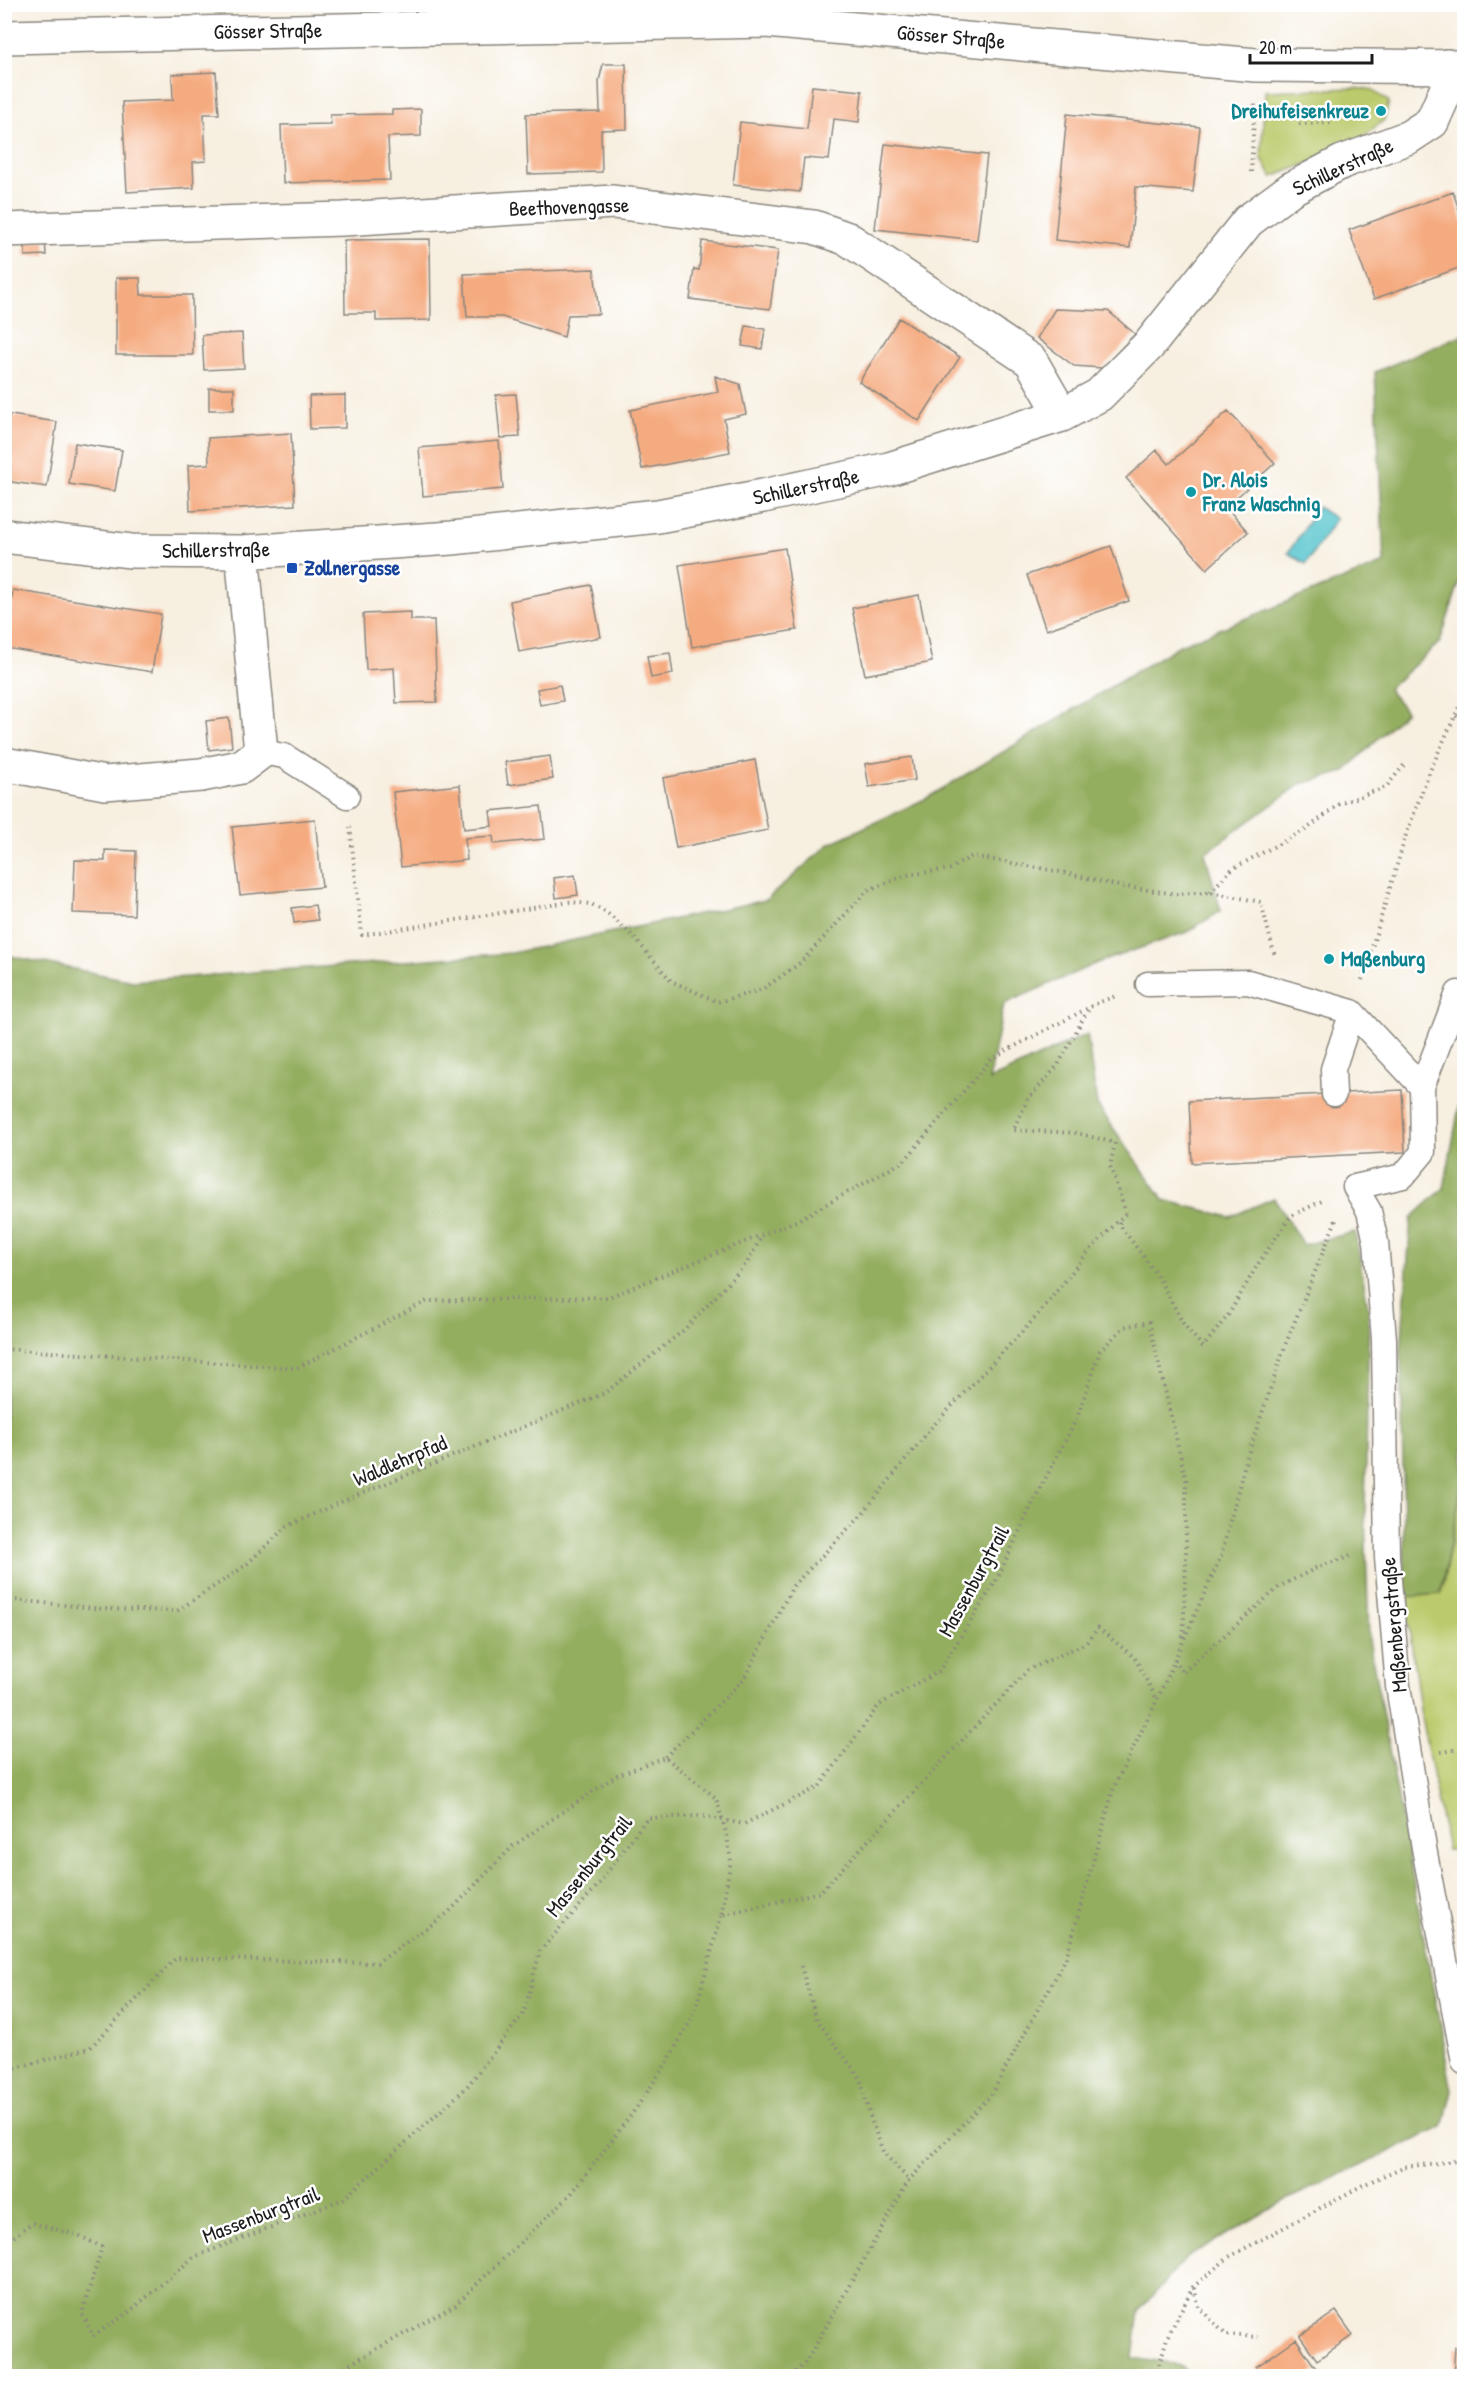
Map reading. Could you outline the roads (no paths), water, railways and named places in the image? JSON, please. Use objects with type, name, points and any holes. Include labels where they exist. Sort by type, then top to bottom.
[{"type":"street","name":"Gösser Straße","points":[[4,37],[766,21],[1256,66],[1456,66]]},
{"type":"street","name":"Schillerstraße","points":[[4,536],[131,551],[242,552],[452,538],[658,516],[889,469],[1062,415],[1099,395],[1149,345],[1248,220],[1291,189],[1342,162],[1409,137],[1432,122],[1456,66]]},
{"type":"street","name":"Beethovengasse","points":[[4,230],[343,219],[613,202],[814,227],[848,239],[1031,361],[1062,415]]},
{"type":"street","points":[[4,764],[105,783],[201,775],[241,767],[261,752],[242,552]]},
{"type":"lane","points":[[261,752],[284,756],[347,796]]},
{"type":"lane","points":[[1148,984],[1248,982],[1352,1012],[1422,1087],[1458,993]]},
{"type":"lane","points":[[1334,1094],[1333,1069],[1352,1012]]},
{"type":"lane","name":"Maßenbergstraße","points":[[1422,1087],[1423,1152],[1403,1176],[1352,1187],[1369,1211],[1376,1242],[1384,1339],[1387,1557],[1398,1686],[1424,1848],[1464,2062]]},
{"type":"water","points":[[1318,507],[1336,519],[1306,564],[1288,553]]},
{"type":"place","name":"Dreihufeisenkreuz","points":[[1381,111]]},
{"type":"place","name":"Dr. Alois Franz Waschnig","points":[[1191,492]]},
{"type":"place","name":"Zollnergasse","points":[[292,568]]},
{"type":"place","name":"Maßenburg","points":[[1329,959]]}]
